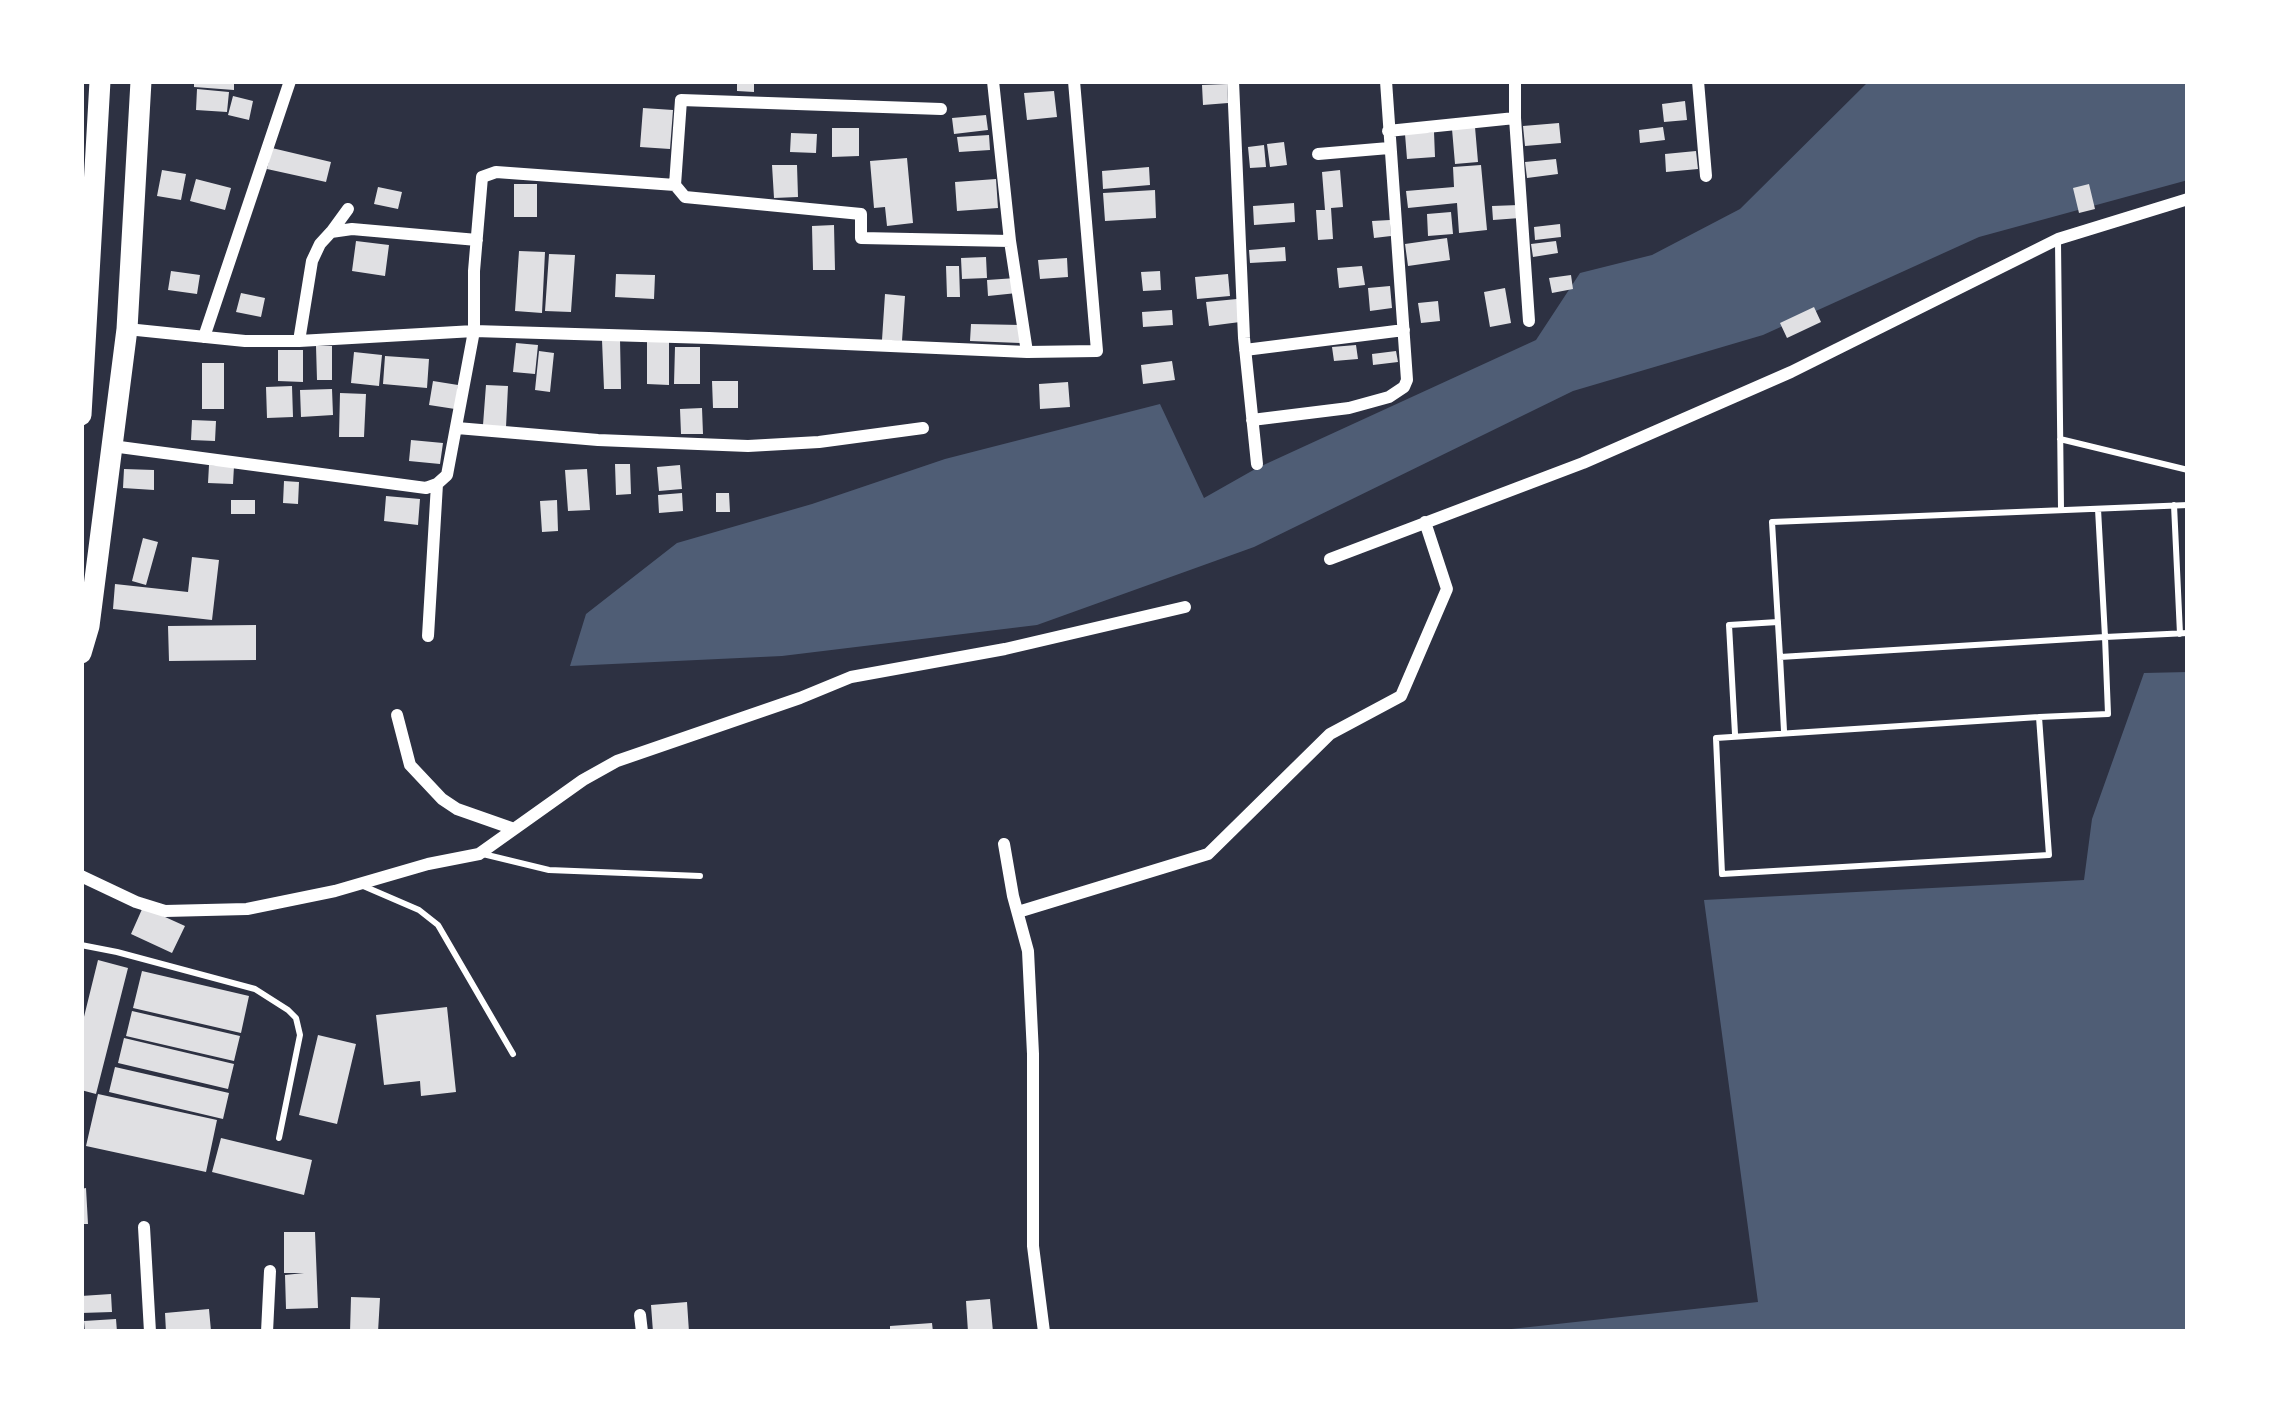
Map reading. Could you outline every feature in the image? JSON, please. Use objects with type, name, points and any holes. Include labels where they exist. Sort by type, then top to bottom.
[{"type":"main road","points":[[81,652],[89,626],[127,329],[140,81]]},
{"type":"main road","points":[[81,415],[93,92]]},
{"type":"street","points":[[204,337],[290,81]]},
{"type":"street","points":[[993,81],[1027,352]]},
{"type":"street","points":[[127,329],[299,341],[474,332],[1097,351],[1074,81]]},
{"type":"street","points":[[1233,81],[1245,350],[1256,464]]},
{"type":"street","points":[[1252,420],[1349,408],[1398,393],[1407,380],[1385,81]]},
{"type":"street","points":[[1515,81],[1529,321]]},
{"type":"street","points":[[1698,81],[1706,176]]},
{"type":"street","points":[[941,109],[681,100],[675,185],[685,197],[861,214],[861,238],[1010,242]]},
{"type":"street","points":[[1388,131],[1515,118]]},
{"type":"street","points":[[1318,154],[1389,148]]},
{"type":"street","points":[[112,446],[426,488],[437,484],[447,475],[474,332],[482,177],[496,172],[675,185]]},
{"type":"street","points":[[1330,559],[1583,463],[1791,372],[2058,239],[2188,199]]},
{"type":"street","points":[[299,341],[312,261],[348,209]]},
{"type":"street","points":[[331,232],[352,229],[476,240]]},
{"type":"street","points":[[1245,350],[1404,329]]},
{"type":"street","points":[[458,428],[748,446],[923,428]]},
{"type":"street","points":[[428,636],[437,484]]},
{"type":"street","points":[[1018,912],[1208,854],[1330,734],[1401,696],[1447,589],[1425,522]]},
{"type":"street","points":[[81,876],[165,911],[247,909],[358,884],[479,854],[616,761],[851,676],[1005,649],[1185,607]]},
{"type":"street","points":[[397,715],[410,765],[442,799],[514,829]]},
{"type":"street","points":[[1004,844],[1028,951],[1034,1246],[1044,1332]]},
{"type":"street","points":[[144,1227],[150,1332]]},
{"type":"street","points":[[267,1332],[270,1271]]},
{"type":"street","points":[[640,1316],[642,1332]]},
{"type":"lane","points":[[2058,239],[2061,508]]},
{"type":"lane","points":[[2060,439],[2188,470]]},
{"type":"lane","points":[[1780,657],[2184,634],[2174,505]]},
{"type":"lane","points":[[1784,733],[1772,522],[2188,505]]},
{"type":"lane","points":[[2039,717],[2049,855],[1721,874],[1716,738],[1735,736],[2039,717],[2108,713],[2098,509]]},
{"type":"lane","points":[[1735,736],[1729,626],[1778,622]]},
{"type":"lane","points":[[479,854],[549,870],[700,876]]},
{"type":"lane","points":[[358,884],[418,910],[438,925],[513,1054]]},
{"type":"lane","points":[[81,945],[255,989],[289,1010],[300,1036],[279,1138]]},
{"type":"water","points":[[1869,81],[2188,81],[2188,180],[1979,237],[1763,335],[1573,391],[1254,547],[1037,625],[782,656],[570,666],[586,614],[677,543],[945,459],[1160,404],[1204,498],[1257,468],[1536,340],[1580,273],[1652,255],[1740,209]]},
{"type":"water","points":[[2188,672],[2188,1332],[1484,1332],[1758,1302],[1704,900],[2084,880],[2092,819],[2144,673]]},
{"type":"building","points":[[194,81],[234,81],[234,90],[194,87]]},
{"type":"building","points":[[737,81],[754,81],[754,92],[737,91]]},
{"type":"building","points":[[1227,84],[1228,103],[1203,105],[1202,85]]},
{"type":"building","points":[[197,89],[229,92],[227,112],[196,110]]},
{"type":"building","points":[[1054,91],[1057,117],[1027,120],[1024,93]]},
{"type":"building","points":[[233,96],[253,101],[249,120],[228,115]]},
{"type":"building","points":[[1685,101],[1687,120],[1664,122],[1662,104]]},
{"type":"building","points":[[643,108],[673,110],[670,149],[640,147]]},
{"type":"building","points":[[986,115],[988,130],[954,134],[952,118]]},
{"type":"building","points":[[1559,123],[1561,143],[1525,146],[1523,126]]},
{"type":"building","points":[[1475,127],[1478,162],[1455,164],[1452,129]]},
{"type":"building","points":[[1663,127],[1665,140],[1640,143],[1639,130]]},
{"type":"building","points":[[832,128],[859,128],[859,156],[832,157]]},
{"type":"building","points":[[1434,132],[1435,157],[1407,159],[1405,134]]},
{"type":"building","points":[[791,133],[817,134],[816,153],[790,152]]},
{"type":"building","points":[[989,135],[990,150],[959,152],[957,137]]},
{"type":"building","points":[[1284,142],[1287,165],[1270,167],[1267,144]]},
{"type":"building","points":[[1264,145],[1266,167],[1250,168],[1248,147]]},
{"type":"building","points":[[272,148],[331,162],[326,182],[267,169]]},
{"type":"building","points":[[1696,151],[1698,169],[1666,172],[1665,154]]},
{"type":"building","points":[[907,158],[913,223],[887,226],[885,207],[874,208],[870,161]]},
{"type":"building","points":[[1556,159],[1558,174],[1527,178],[1525,162]]},
{"type":"building","points":[[772,165],[797,165],[798,197],[774,198]]},
{"type":"building","points":[[1481,165],[1487,230],[1459,233],[1457,203],[1408,208],[1406,191],[1454,187],[1453,167]]},
{"type":"building","points":[[1149,167],[1150,185],[1103,189],[1102,171]]},
{"type":"building","points":[[162,170],[186,174],[181,200],[157,196]]},
{"type":"building","points":[[1340,170],[1343,207],[1331,208],[1333,239],[1318,240],[1316,210],[1325,210],[1322,172]]},
{"type":"building","points":[[196,179],[231,188],[225,210],[190,201]]},
{"type":"building","points":[[996,179],[998,208],[957,211],[955,182]]},
{"type":"building","points":[[514,184],[537,184],[537,217],[514,217]]},
{"type":"building","points":[[2089,184],[2095,209],[2079,213],[2073,188]]},
{"type":"building","points":[[378,187],[402,192],[398,209],[374,204]]},
{"type":"building","points":[[1155,190],[1156,218],[1105,221],[1103,193]]},
{"type":"building","points":[[1294,203],[1295,222],[1254,225],[1253,206]]},
{"type":"building","points":[[1519,205],[1520,218],[1493,220],[1492,206]]},
{"type":"building","points":[[1451,212],[1453,234],[1428,236],[1427,214]]},
{"type":"building","points":[[1390,220],[1391,236],[1374,238],[1372,221]]},
{"type":"building","points":[[1560,224],[1561,237],[1535,240],[1534,227]]},
{"type":"building","points":[[834,225],[835,270],[813,270],[812,226]]},
{"type":"building","points":[[1447,238],[1450,260],[1408,266],[1405,244]]},
{"type":"building","points":[[356,241],[389,245],[385,276],[352,271]]},
{"type":"building","points":[[1556,241],[1558,253],[1533,257],[1531,244]]},
{"type":"building","points":[[1285,247],[1286,261],[1250,263],[1249,250]]},
{"type":"building","points":[[519,251],[545,252],[542,313],[515,311]]},
{"type":"building","points":[[549,254],[575,255],[571,312],[545,311]]},
{"type":"building","points":[[986,257],[987,278],[962,279],[961,258]]},
{"type":"building","points":[[1067,258],[1068,277],[1040,279],[1038,260]]},
{"type":"building","points":[[946,266],[959,266],[960,297],[947,297]]},
{"type":"building","points":[[1362,266],[1365,285],[1339,288],[1337,268]]},
{"type":"building","points":[[171,271],[200,275],[197,294],[168,290]]},
{"type":"building","points":[[1160,271],[1161,290],[1143,291],[1141,272]]},
{"type":"building","points":[[616,274],[655,275],[654,299],[615,297]]},
{"type":"building","points":[[1228,274],[1230,296],[1197,299],[1195,277]]},
{"type":"building","points":[[1571,275],[1573,289],[1552,293],[1549,278]]},
{"type":"building","points":[[1016,278],[1017,293],[988,296],[987,280]]},
{"type":"building","points":[[1390,286],[1392,308],[1370,311],[1368,288]]},
{"type":"building","points":[[1505,288],[1511,323],[1490,327],[1484,292]]},
{"type":"building","points":[[241,293],[265,298],[261,317],[236,312]]},
{"type":"building","points":[[885,294],[905,296],[902,341],[882,340]]},
{"type":"building","points":[[1237,299],[1240,322],[1209,326],[1206,302]]},
{"type":"building","points":[[1438,301],[1440,321],[1421,323],[1418,303]]},
{"type":"building","points":[[1814,307],[1821,322],[1787,338],[1780,323]]},
{"type":"building","points":[[1172,310],[1173,325],[1143,327],[1142,312]]},
{"type":"building","points":[[971,324],[1021,325],[1020,343],[970,341]]},
{"type":"building","points":[[620,339],[621,389],[604,389],[602,340]]},
{"type":"building","points":[[647,342],[669,342],[669,385],[647,384]]},
{"type":"building","points":[[516,343],[538,345],[535,374],[513,372]]},
{"type":"building","points":[[1356,345],[1358,359],[1334,361],[1332,347]]},
{"type":"building","points":[[316,346],[332,346],[332,380],[317,380]]},
{"type":"building","points":[[675,347],[700,347],[700,384],[674,384]]},
{"type":"building","points":[[278,350],[303,350],[303,382],[278,381]]},
{"type":"building","points":[[539,351],[554,353],[550,392],[535,390]]},
{"type":"building","points":[[1396,351],[1398,362],[1373,365],[1372,354]]},
{"type":"building","points":[[354,352],[382,355],[379,386],[351,383]]},
{"type":"building","points":[[385,356],[429,359],[427,388],[383,384]]},
{"type":"building","points":[[1172,361],[1175,380],[1143,384],[1141,365]]},
{"type":"building","points":[[202,363],[224,363],[224,409],[202,409]]},
{"type":"building","points":[[433,381],[458,385],[455,409],[429,405]]},
{"type":"building","points":[[712,381],[738,381],[738,408],[713,408]]},
{"type":"building","points":[[1068,382],[1070,407],[1040,409],[1039,384]]},
{"type":"building","points":[[486,385],[508,386],[506,427],[483,425]]},
{"type":"building","points":[[292,386],[293,417],[267,418],[266,387]]},
{"type":"building","points":[[332,389],[333,415],[301,417],[300,390]]},
{"type":"building","points":[[340,393],[366,394],[364,437],[339,437]]},
{"type":"building","points":[[702,408],[703,434],[681,434],[680,409]]},
{"type":"building","points":[[192,420],[216,421],[215,441],[191,440]]},
{"type":"building","points":[[411,440],[443,443],[440,464],[409,461]]},
{"type":"building","points":[[615,464],[630,464],[631,494],[616,495]]},
{"type":"building","points":[[209,465],[234,466],[233,484],[208,483]]},
{"type":"building","points":[[680,465],[682,489],[659,491],[657,467]]},
{"type":"building","points":[[124,469],[154,470],[154,490],[123,488]]},
{"type":"building","points":[[587,469],[590,510],[568,511],[565,470]]},
{"type":"building","points":[[284,481],[299,482],[298,504],[283,503]]},
{"type":"building","points":[[682,493],[683,511],[659,513],[658,495]]},
{"type":"building","points":[[716,493],[729,493],[730,512],[716,512]]},
{"type":"building","points":[[386,496],[420,499],[418,525],[384,521]]},
{"type":"building","points":[[231,500],[255,500],[255,514],[231,514]]},
{"type":"building","points":[[557,500],[558,531],[542,532],[540,501]]},
{"type":"building","points":[[143,538],[158,542],[146,585],[132,581]]},
{"type":"building","points":[[192,557],[219,560],[212,620],[113,609],[115,584],[188,592]]},
{"type":"building","points":[[256,625],[256,660],[169,661],[168,626]]},
{"type":"building","points":[[143,907],[185,926],[172,953],[131,934]]},
{"type":"building","points":[[98,960],[128,968],[96,1094],[81,1090],[81,1029]]},
{"type":"building","points":[[142,971],[249,996],[241,1033],[133,1008]]},
{"type":"building","points":[[447,1007],[456,1092],[421,1096],[420,1081],[384,1085],[376,1015]]},
{"type":"building","points":[[132,1011],[240,1036],[234,1061],[126,1036]]},
{"type":"building","points":[[318,1035],[356,1044],[337,1124],[299,1115]]},
{"type":"building","points":[[124,1038],[234,1064],[228,1089],[118,1063]]},
{"type":"building","points":[[115,1067],[229,1093],[223,1119],[109,1092]]},
{"type":"building","points":[[98,1094],[217,1120],[206,1172],[86,1146]]},
{"type":"building","points":[[221,1138],[312,1160],[304,1195],[212,1172]]},
{"type":"building","points":[[86,1188],[88,1224],[81,1224],[81,1189]]},
{"type":"building","points":[[284,1232],[315,1232],[318,1308],[286,1309],[285,1275],[304,1273],[284,1273]]},
{"type":"building","points":[[111,1294],[112,1312],[81,1313],[81,1296]]},
{"type":"building","points":[[351,1297],[380,1298],[378,1332],[350,1332]]},
{"type":"building","points":[[990,1299],[993,1332],[968,1332],[966,1301]]},
{"type":"building","points":[[687,1302],[689,1332],[653,1332],[651,1305]]},
{"type":"building","points":[[209,1309],[211,1331],[166,1332],[165,1313]]},
{"type":"building","points":[[116,1319],[117,1332],[85,1332],[84,1321]]},
{"type":"building","points":[[932,1323],[933,1332],[890,1332],[890,1326]]}]
